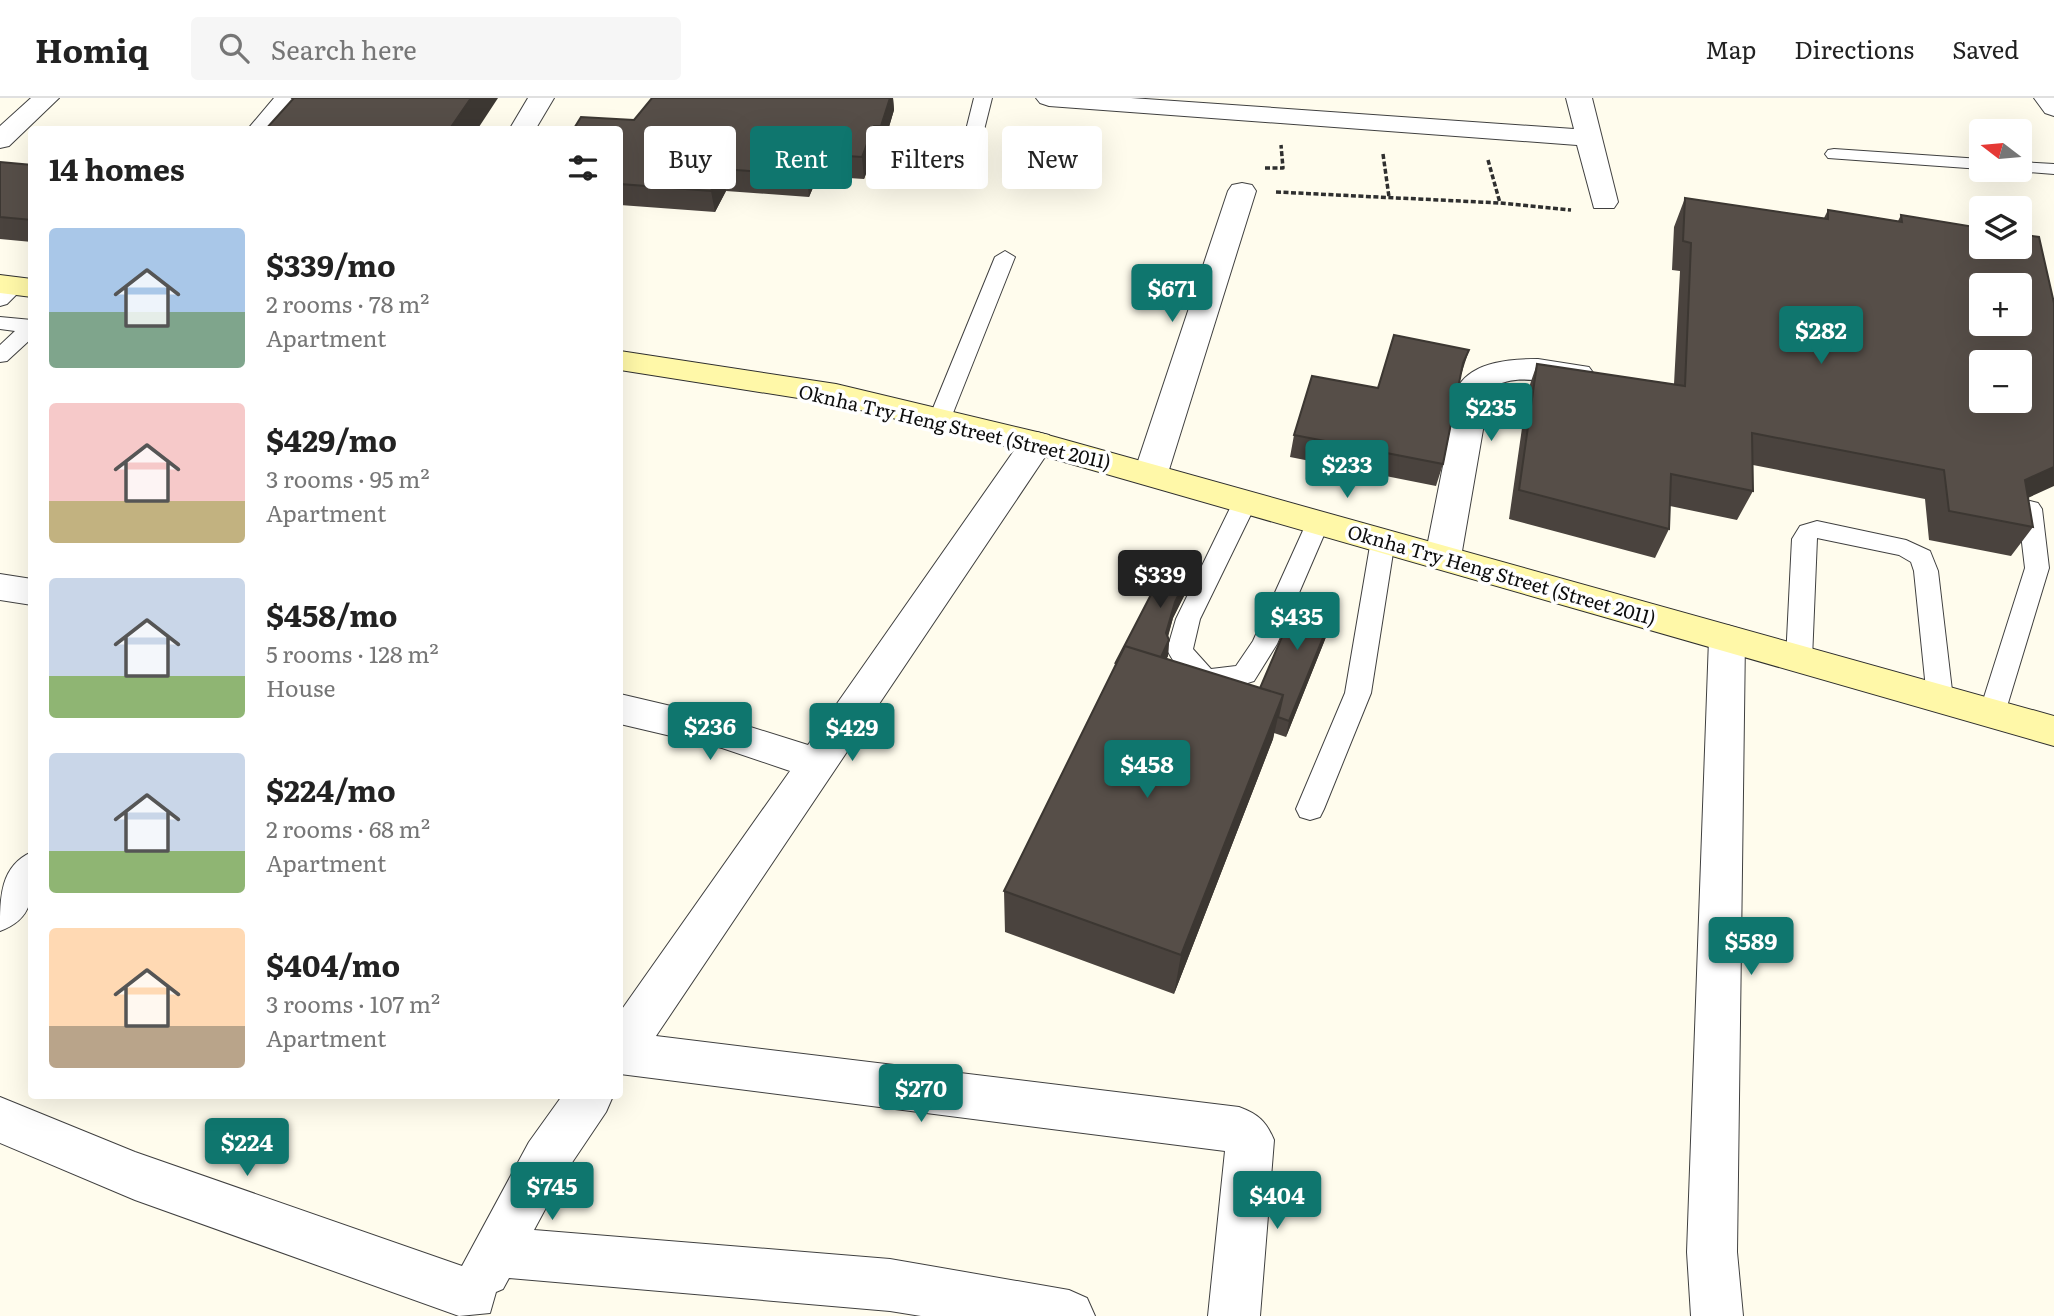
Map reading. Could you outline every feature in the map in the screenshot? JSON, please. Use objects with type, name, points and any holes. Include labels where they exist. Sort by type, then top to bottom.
[{"type":"main road","name":"Oknha Try Heng Street (Street 2011)","points":[[623,360],[836,394],[1037,443],[1151,473],[2054,731]]},
{"type":"street","points":[[0,141],[46,98]]},
{"type":"street","points":[[264,126],[288,98]]},
{"type":"street","points":[[524,126],[541,98]]},
{"type":"street","points":[[1049,98],[1168,104],[1279,117],[1590,138]]},
{"type":"street","points":[[1579,98],[1604,202]]},
{"type":"street","points":[[2047,98],[2054,108]]},
{"type":"street","points":[[1151,473],[1242,191]]},
{"type":"street","points":[[1443,556],[1475,385],[1487,375],[1530,367],[1578,374]]},
{"type":"street","points":[[623,1047],[1037,443]]},
{"type":"street","points":[[0,587],[28,591]]},
{"type":"street","points":[[1717,1316],[1712,1251],[1727,639]]},
{"type":"street","points":[[623,710],[722,733],[815,763]]},
{"type":"street","points":[[0,912],[28,875]]},
{"type":"street","points":[[623,1051],[1239,1130],[1250,1140],[1234,1316]]},
{"type":"street","points":[[0,1120],[135,1176],[466,1305],[546,1159],[587,1099]]},
{"type":"street","points":[[495,1252],[890,1285],[1069,1316]]},
{"type":"lane","points":[[976,126],[983,98]]},
{"type":"lane","points":[[1834,154],[1969,163]]},
{"type":"lane","points":[[2032,168],[2054,169]]},
{"type":"lane","points":[[940,418],[1005,257]]},
{"type":"lane","points":[[0,323],[28,327]]},
{"type":"lane","points":[[0,356],[28,330]]},
{"type":"lane","points":[[1246,500],[1188,619],[1182,640],[1180,650],[1192,671],[1204,678],[1219,681],[1245,674],[1264,644],[1318,521]]},
{"type":"lane","points":[[1992,713],[2036,568],[2030,509]]},
{"type":"lane","points":[[1799,659],[1804,539],[1808,531],[1817,529],[1906,548],[1922,557],[1926,571],[1940,699]]},
{"type":"lane","points":[[1310,809],[1359,693],[1383,540]]},
{"type":"path","points":[[1279,117],[1283,168],[1237,167],[1242,191],[1500,202],[1591,212],[1602,209],[1604,202]]},
{"type":"building","points":[[471,98],[452,126],[269,126],[293,99]]},
{"type":"building","points":[[652,98],[890,98],[881,126],[866,126],[866,147],[862,157],[852,156],[852,126],[750,126],[750,171],[736,170],[736,126],[644,126],[644,186],[623,184],[623,126],[575,126],[581,117],[634,120]]},
{"type":"building","points":[[0,162],[28,165],[28,220],[0,217]]},
{"type":"building","points":[[1685,198],[1828,219],[1828,210],[1902,222],[1901,215],[1969,226],[1969,259],[2032,259],[2032,236],[2039,237],[2054,303],[2054,467],[2025,480],[2033,527],[1949,511],[1944,470],[1752,433],[1753,491],[1671,474],[1669,529],[1519,490],[1537,364],[1685,386],[1691,243],[1683,241]]},
{"type":"building","points":[[1394,335],[1469,350],[1463,363],[1443,464],[1294,435],[1312,376],[1378,388]]},
{"type":"building","points":[[1171,556],[1194,563],[1175,602],[1166,633],[1169,640],[1161,657],[1125,646],[1115,664]]},
{"type":"building","points":[[1300,595],[1336,606],[1289,721],[1278,717],[1283,695],[1260,688]]},
{"type":"building","points":[[1125,646],[1283,695],[1181,955],[1004,891]]}]
